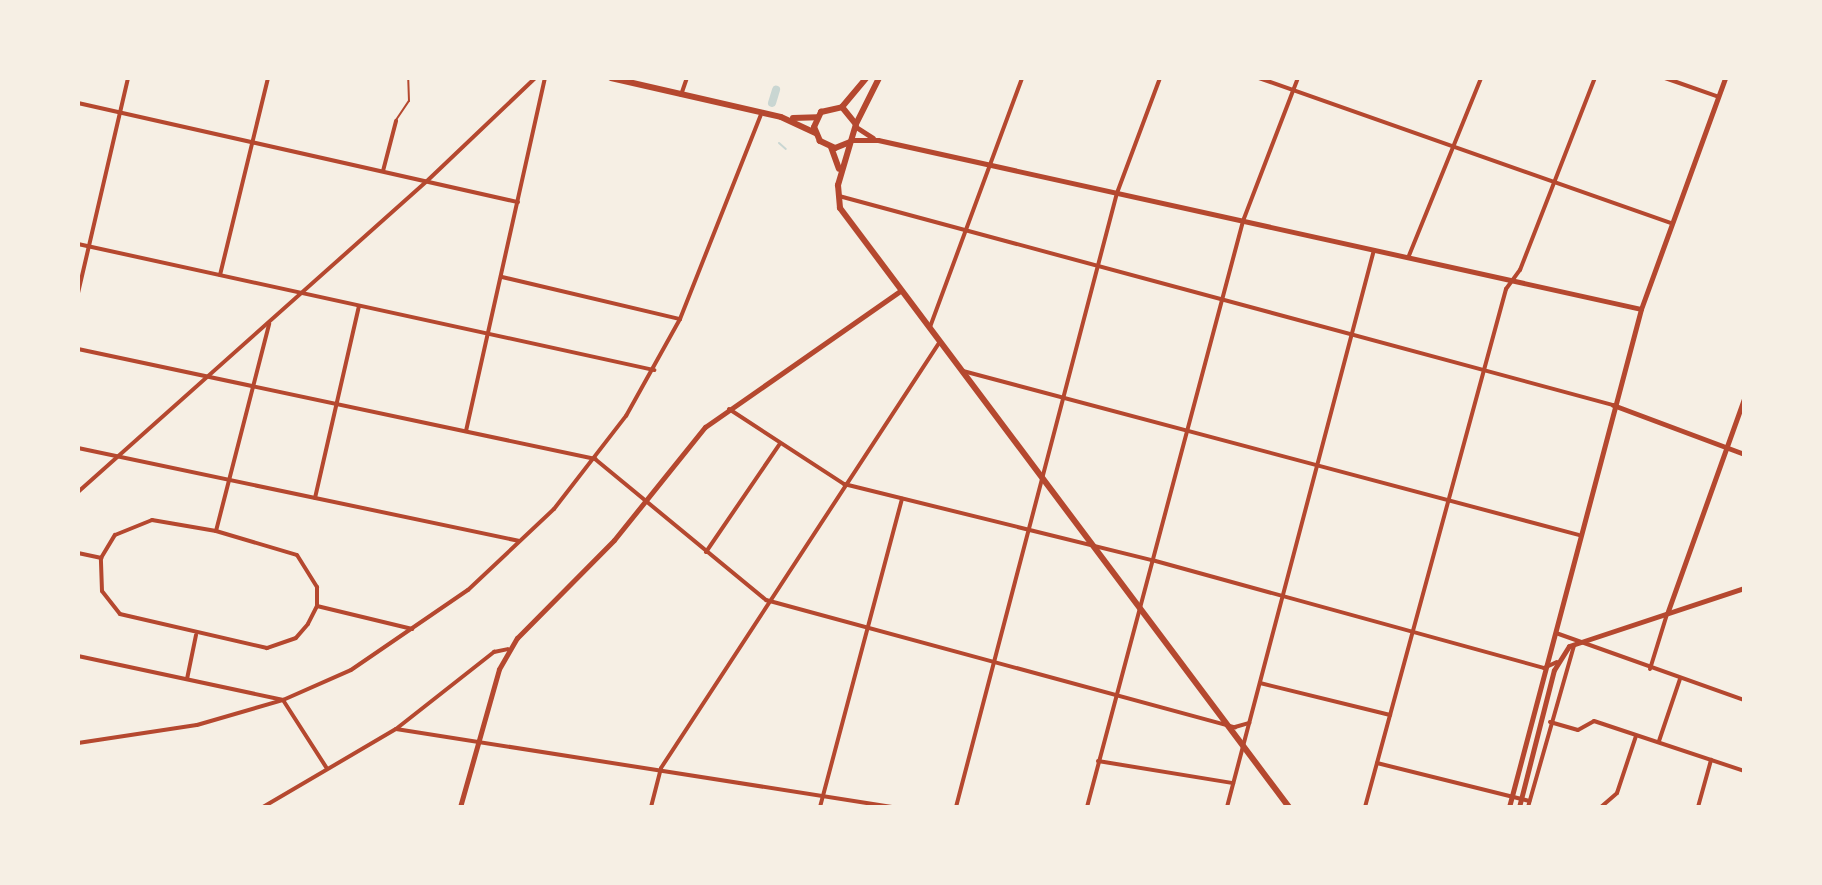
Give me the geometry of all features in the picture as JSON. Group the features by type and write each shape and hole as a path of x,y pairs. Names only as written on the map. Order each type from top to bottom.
{"main road":[{"path":"611,78 636,81 681,95 781,117 817,117"},
{"path":"815,133 817,117 826,108 842,107 866,78"},
{"path":"838,185 856,126 879,78"},
{"path":"842,107 856,126"},
{"path":"781,117 815,133 831,147 839,166 837,196 840,208 1040,479 1289,807"},
{"path":"831,147 851,141"}],"street":[{"path":"78,293 128,78"},
{"path":"220,275 268,78"},
{"path":"78,492 210,378 298,292 427,181 535,78"},
{"path":"466,431 545,78"},
{"path":"681,95 687,78"},
{"path":"929,330 969,231 1022,78"},
{"path":"956,807 1097,264 1117,193 1160,78"},
{"path":"1259,78 1671,223"},
{"path":"1087,807 1243,221 1298,78"},
{"path":"1408,258 1481,78"},
{"path":"1365,807 1451,501 1506,289 1513,282 1595,78"},
{"path":"1665,78 1719,97"},
{"path":"1509,807 1613,405 1641,309 1725,78"},
{"path":"78,103 518,202"},
{"path":"78,743 197,725 283,700 351,670 414,630 468,590 519,541 595,459 654,370 680,319 761,113"},
{"path":"383,171 396,121"},
{"path":"856,126 878,140"},
{"path":"851,141 878,140 1641,309"},
{"path":"837,196 1613,405 1744,454"},
{"path":"78,244 654,370"},
{"path":"1227,807 1374,250"},
{"path":"502,277 680,319"},
{"path":"460,807 508,649 645,504 683,449 729,409 900,291"},
{"path":"315,499 359,306"},
{"path":"216,531 269,322"},
{"path":"651,807 661,768 766,600 939,343"},
{"path":"78,349 595,459 645,504 766,600 1225,724 1243,727 1249,723"},
{"path":"958,369 1579,535"},
{"path":"1650,669 1744,399"},
{"path":"729,409 779,445 844,484 1026,532 1152,560 1544,668 1557,662 1578,640 1744,588"},
{"path":"706,553 779,445"},
{"path":"78,448 519,541"},
{"path":"820,807 902,499"},
{"path":"141,522 216,531 297,555 313,576 317,606 308,624 281,646 254,647 196,635 120,614 102,591 101,558 115,535 141,522"},
{"path":"78,553 101,558"},
{"path":"317,606 414,630"},
{"path":"1554,633 1744,700"},
{"path":"187,680 196,635"},
{"path":"1377,763 1521,799 1529,804 1567,657 1578,640"},
{"path":"263,807 326,767 396,729 494,652 508,649"},
{"path":"78,656 283,700 326,767"},
{"path":"1519,807 1557,662"},
{"path":"1658,742 1680,679"},
{"path":"1260,683 1390,715"},
{"path":"1550,722 1578,730 1594,721 1744,771"},
{"path":"396,729 661,768 892,807"},
{"path":"1601,807 1617,793 1636,735"},
{"path":"1698,807 1711,760"},
{"path":"1098,761 1233,783"}],"lane":[{"path":"396,121 409,101 408,78"}],"waterway":[{"path":"772,103 776,90"},
{"path":"779,143 786,149"}]}
